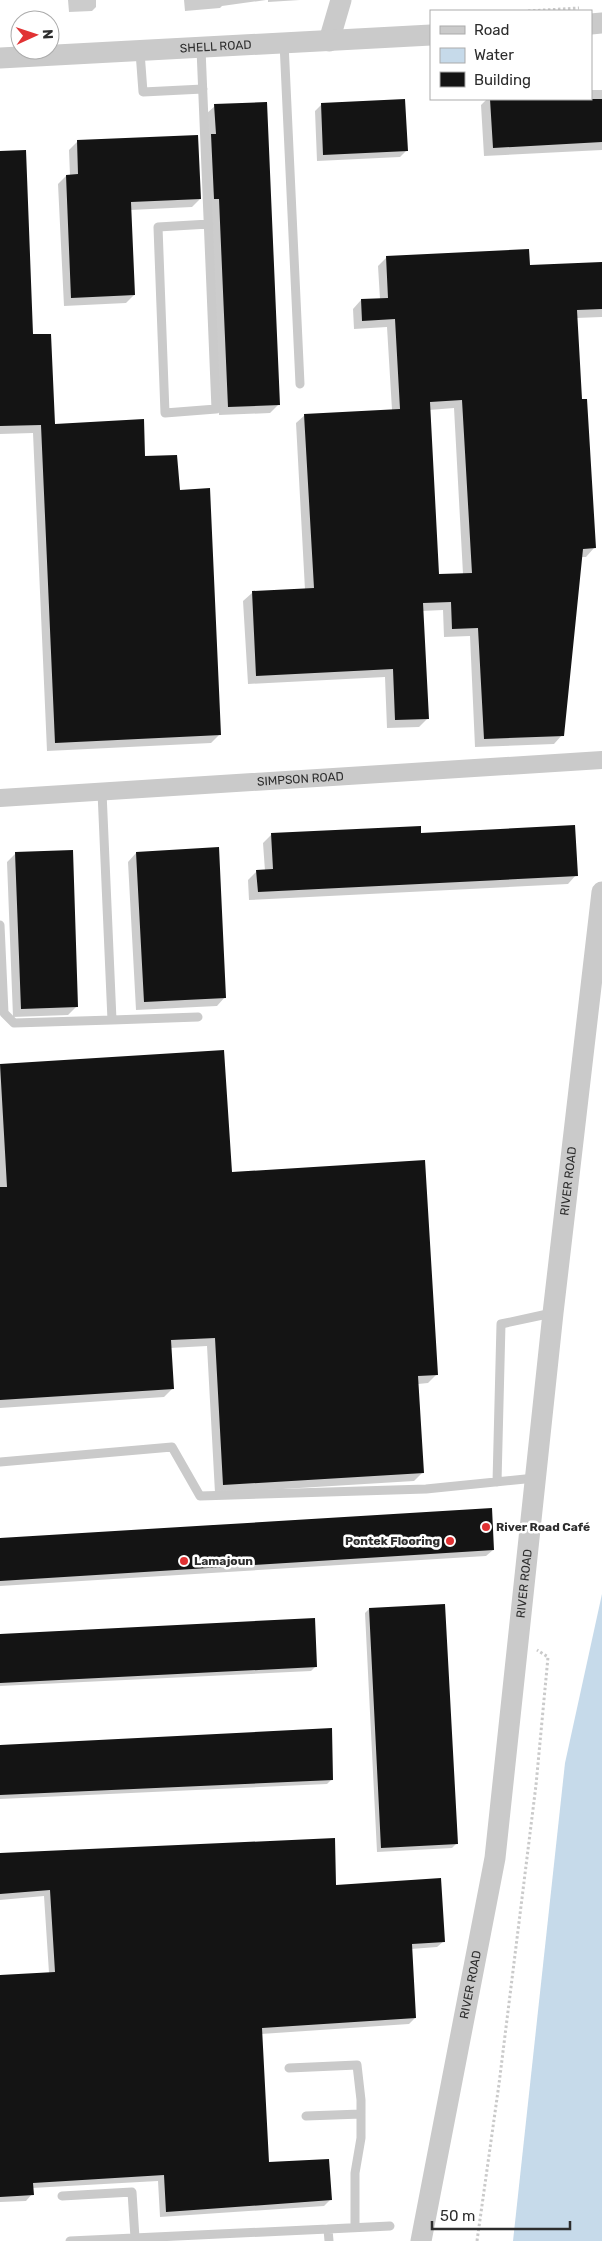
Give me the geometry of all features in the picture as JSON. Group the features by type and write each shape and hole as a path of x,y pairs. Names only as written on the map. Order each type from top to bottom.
{"street":[{"path":"329,41 341,0"},
{"name":"SHELL ROAD","path":"0,58 201,49 430,35"},
{"name":"SIMPSON ROAD","path":"0,798 602,760"},
{"name":"RIVER ROAD","path":"421,2241 495,1858 553,1313 602,892"}],"lane":[{"path":"284,44 300,384"},
{"path":"201,49 209,224 216,409 165,413 158,227 209,224"},
{"path":"140,52 143,92 203,89"},
{"path":"102,792 112,1020"},
{"path":"0,926 4,1013 14,1023 198,1017"},
{"path":"497,1482 501,1324 553,1313"},
{"path":"0,1462 172,1447 200,1496 426,1489 535,1478"},
{"path":"289,2068 357,2065 361,2138 355,2173 355,2227"},
{"path":"306,2116 361,2114"},
{"path":"62,2196 132,2192 135,2238"},
{"path":"70,2241 390,2226"},
{"path":"328,2229 329,2241"}],"path":[{"path":"477,2241 499,2084 534,1803 548,1656 518,1640"}],"water":[{"path":"602,1594 602,2241 513,2241 565,1763"}],"building":[{"path":"405,99 408,151 323,155 321,103"},
{"path":"602,99 602,142 493,148 490,100"},
{"path":"267,102 280,405 228,407 219,199 214,199 211,134 216,134 214,104"},
{"path":"198,135 201,199 131,202 135,295 71,298 66,175 78,174 77,140"},
{"path":"26,150 33,334 51,334 55,424 144,419 145,456 177,455 180,490 210,488 221,735 55,743 41,425 0,426 0,151"},
{"path":"529,249 530,265 602,262 602,309 577,310 582,399 587,399 596,548 583,549 564,736 484,739 478,628 452,629 451,602 423,603 429,719 395,720 393,669 256,676 252,591 314,588 304,414 400,409 395,319 362,321 361,299 388,298 386,256","holes":["462,400 472,573 439,574 430,402"]},
{"path":"575,825 578,876 258,892 256,870 273,869 271,833 421,826 421,833"},
{"path":"219,847 226,998 144,1002 136,852"},
{"path":"73,850 78,1007 21,1009 15,852"},
{"path":"224,1050 232,1172 425,1160 438,1375 418,1376 424,1473 223,1485 215,1338 171,1340 174,1389 0,1400 0,1187 7,1187 0,1064"},
{"path":"492,1508 494,1550 0,1581 0,1538"},
{"path":"445,1604 458,1844 381,1848 369,1608"},
{"path":"315,1618 317,1667 0,1683 0,1634"},
{"path":"332,1728 333,1780 0,1795 0,1745"},
{"path":"335,1838 336,1885 441,1878 445,1942 412,1944 416,2018 262,2028 269,2162 329,2159 332,2200 166,2212 164,2175 33,2183 34,2195 0,2197 0,1975 55,1972 50,1890 0,1894 0,1853"}],"place":[{"name":"River Road Café","path":"486,1527"},
{"name":"Pontek Flooring","path":"450,1541"},
{"name":"Lamajoun","path":"184,1561"}]}
